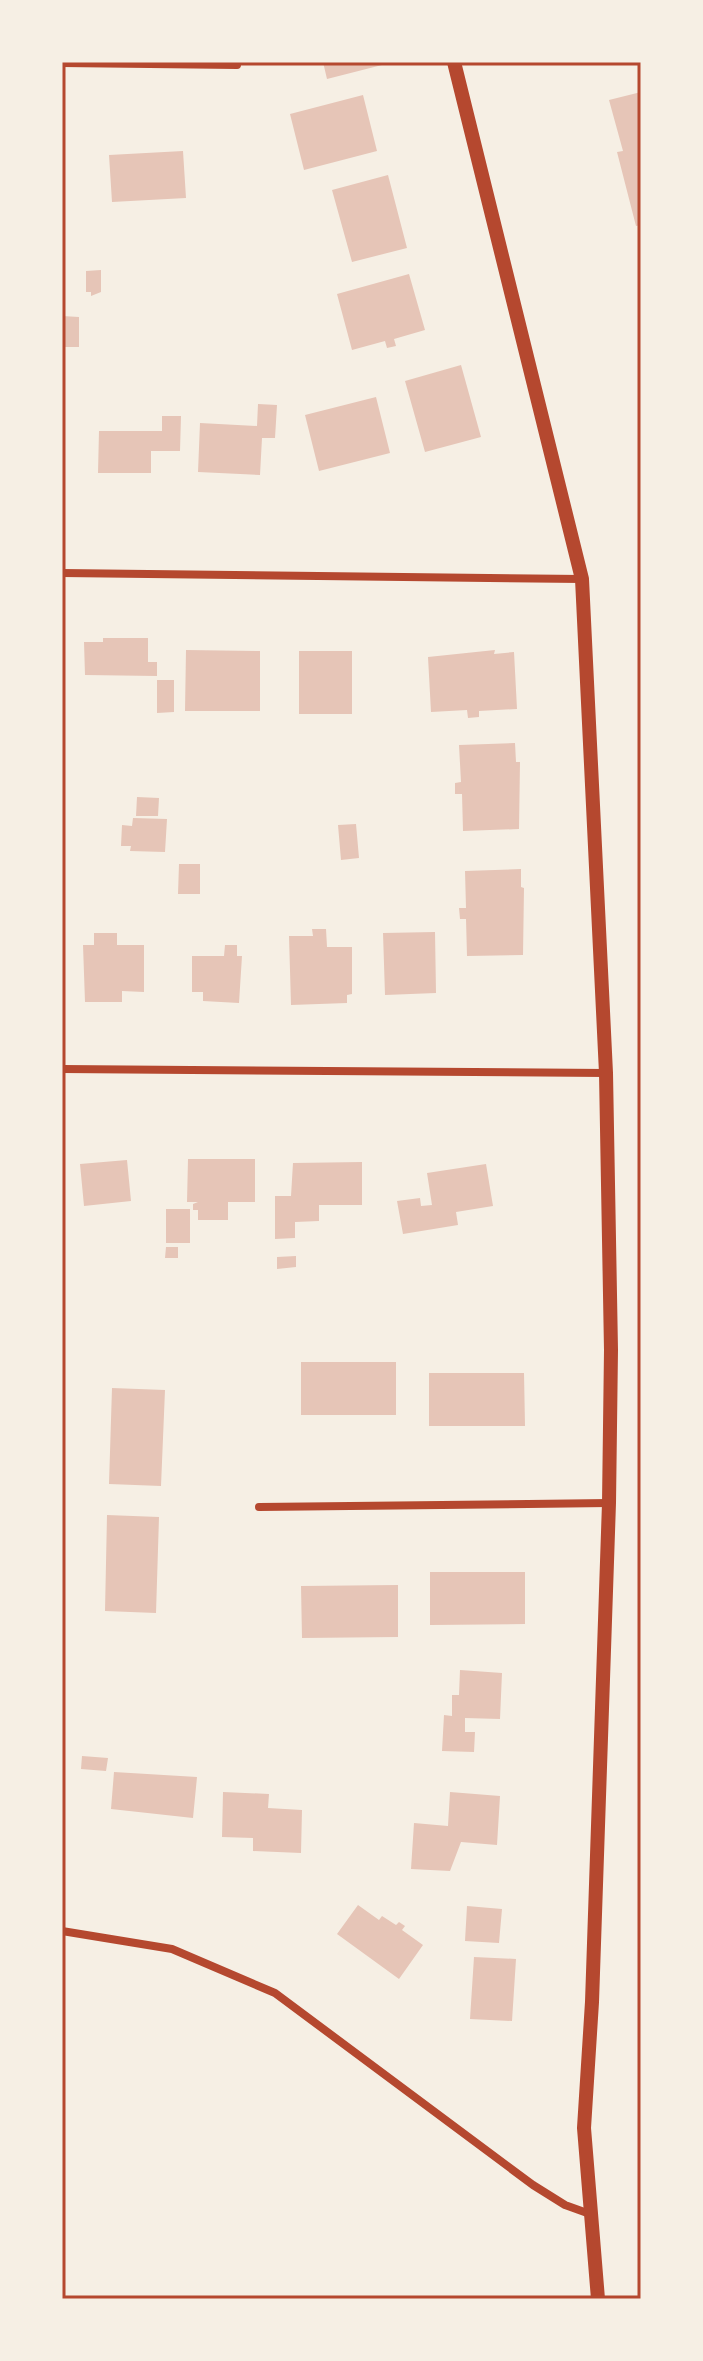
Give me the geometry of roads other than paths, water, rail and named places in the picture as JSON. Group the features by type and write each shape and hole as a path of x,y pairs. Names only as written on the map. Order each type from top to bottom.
{"street":[{"path":"454,62 582,579 606,1073 609,1503 592,2002 584,2128 598,2299"},
{"path":"62,63 237,65"},
{"path":"62,573 582,579"},
{"path":"62,1069 606,1073"},
{"path":"259,1507 609,1503"},
{"path":"62,1931 172,1949 275,1993 533,2185 565,2205 590,2214"}]}
